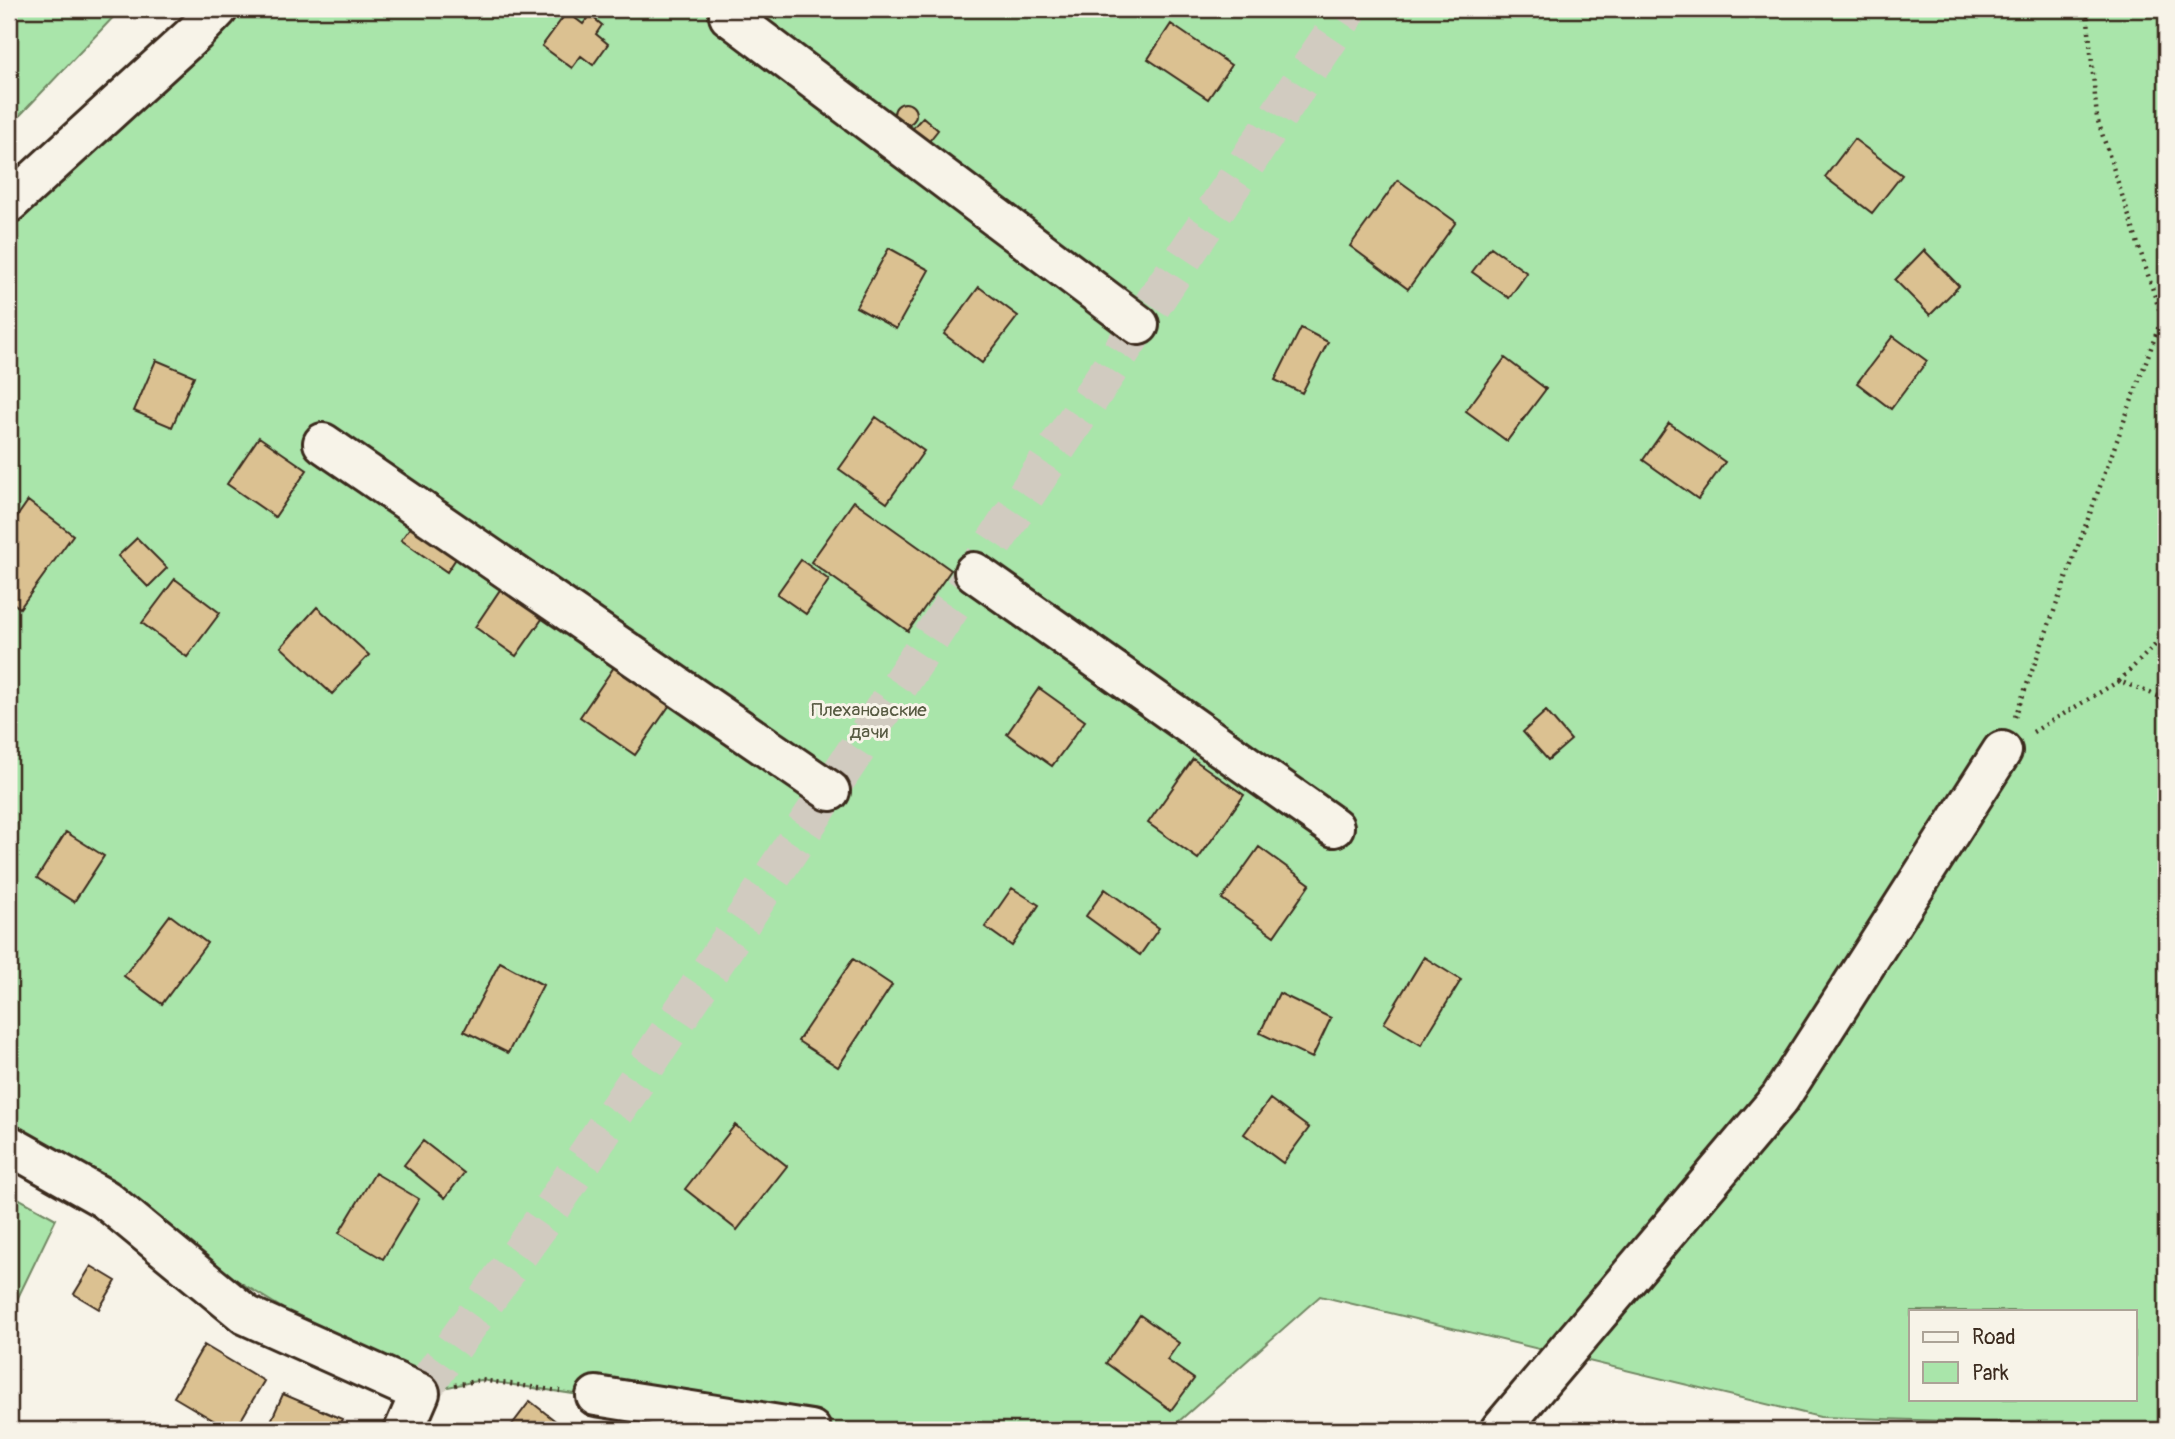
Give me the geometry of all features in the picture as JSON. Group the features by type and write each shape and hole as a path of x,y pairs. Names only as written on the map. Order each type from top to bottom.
{"street":[{"path":"9,203 218,9"},
{"path":"729,16 1139,325"},
{"path":"323,443 830,790"},
{"path":"974,572 1335,827"},
{"path":"1500,1430 1780,1098 2003,751"},
{"path":"9,1145 105,1199 246,1315 420,1393 404,1430"},
{"path":"596,1396 811,1430"}],"path":[{"path":"2003,751 2162,318 2097,118 2087,9"},
{"path":"2003,751 2119,681 2166,634"},
{"path":"2119,681 2166,699"},
{"path":"420,1393 481,1380 596,1396"}],"green space":[{"path":"9,9 121,9 9,127"},
{"name":"Плехановские дачи","path":"218,9 2166,9 2166,1428 1820,1417 1320,1296 1169,1430 811,1430 481,1380 420,1393 74,1180 9,1145 9,203"},
{"path":"9,1193 56,1219 9,1316"}],"building":[{"path":"567,12 583,24 590,15 602,25 596,34 608,44 593,65 581,56 572,68 542,46"},
{"path":"1171,24 1231,65 1208,99 1148,59"},
{"path":"905,103 913,106 916,114 913,122 905,125 897,122 894,114 897,106"},
{"path":"923,117 938,130 926,145 910,131"},
{"path":"1854,139 1902,175 1872,213 1825,177"},
{"path":"1398,180 1456,222 1408,289 1350,246"},
{"path":"1491,247 1527,273 1509,298 1472,272"},
{"path":"889,248 929,270 896,329 856,307"},
{"path":"1924,250 1959,286 1930,315 1895,280"},
{"path":"979,287 1018,316 982,363 944,334"},
{"path":"1301,328 1328,342 1302,393 1275,380"},
{"path":"1893,336 1927,361 1891,409 1857,383"},
{"path":"1505,358 1546,389 1507,441 1466,411"},
{"path":"156,360 194,376 172,427 134,411"},
{"path":"876,417 924,451 887,503 839,469"},
{"path":"1669,423 1725,462 1698,499 1643,460"},
{"path":"259,437 307,470 275,517 227,484"},
{"path":"28,501 73,535 20,608 9,600 9,528"},
{"path":"854,501 951,570 908,631 811,562"},
{"path":"420,514 465,545 447,572 401,540"},
{"path":"137,538 167,568 148,587 118,556"},
{"path":"801,560 829,580 806,614 777,594"},
{"path":"518,563 561,592 516,656 475,627"},
{"path":"175,579 220,613 187,657 142,623"},
{"path":"317,607 369,655 332,694 281,647"},
{"path":"627,648 683,686 635,755 580,717"},
{"path":"1039,688 1085,721 1052,766 1007,734"},
{"path":"1546,711 1571,740 1548,760 1523,732"},
{"path":"1193,759 1244,795 1198,859 1148,823"},
{"path":"66,832 104,856 74,902 37,878"},
{"path":"1259,847 1310,884 1274,936 1222,899"},
{"path":"1012,888 1039,905 1012,946 985,927"},
{"path":"1105,889 1159,928 1140,955 1086,916"},
{"path":"170,915 207,943 162,1004 124,976"},
{"path":"1424,957 1461,980 1421,1045 1384,1023"},
{"path":"853,959 892,985 838,1067 798,1041"},
{"path":"500,962 543,985 508,1053 464,1031"},
{"path":"1279,993 1331,1018 1312,1058 1260,1033"},
{"path":"1270,1099 1309,1128 1283,1163 1244,1134"},
{"path":"735,1125 787,1166 737,1230 685,1189"},
{"path":"423,1141 464,1173 445,1198 404,1165"},
{"path":"375,1173 419,1199 383,1259 339,1233"},
{"path":"91,1266 116,1281 99,1309 74,1294"},
{"path":"1140,1315 1179,1343 1167,1360 1194,1379 1171,1410 1106,1363"},
{"path":"204,1345 264,1381 235,1430 230,1430 174,1397"},
{"path":"283,1394 342,1419 337,1430 267,1430"},
{"path":"530,1401 567,1430 508,1430"}],"tunnel":[{"path":"420,1393 551,1209 1349,9"}]}
